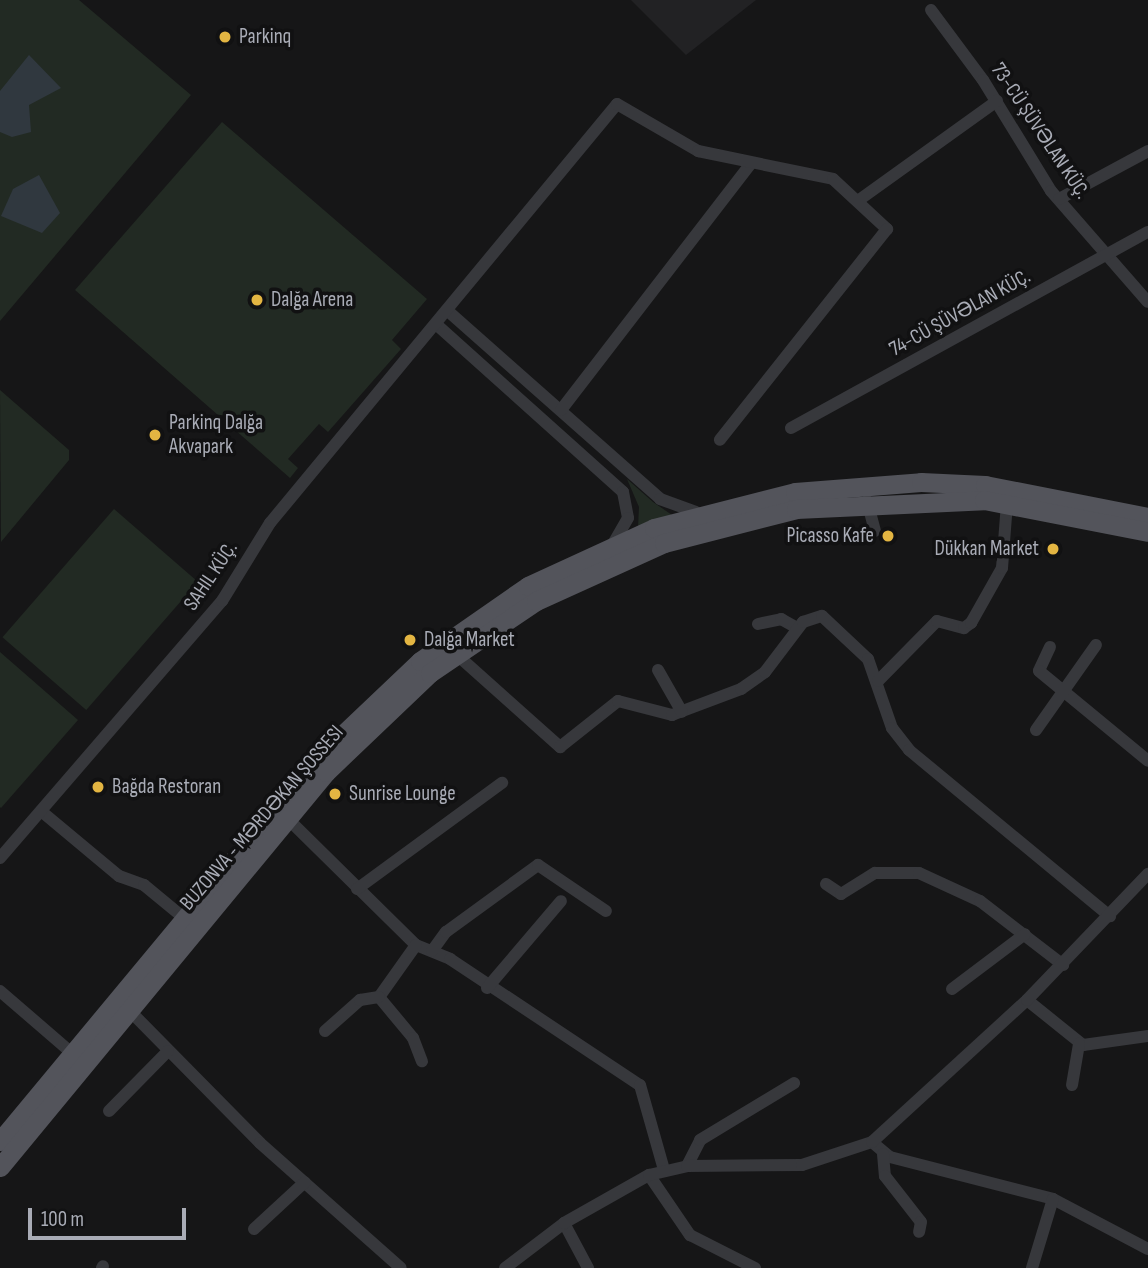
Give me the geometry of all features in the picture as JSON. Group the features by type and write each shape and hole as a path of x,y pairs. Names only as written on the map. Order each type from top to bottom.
{"main road":[{"path":"0,1142 316,761 412,668 516,593 613,544 702,513 794,492 920,482 1046,493 1148,517"},
{"name":"BUZONVA - MƏRDƏKAN ŞOSSESI","path":"0,1167 286,817 363,735 456,654 536,601 664,543 796,509 867,501 1007,503 1148,532"}],"street":[{"name":"73-CÜ ŞÜVƏLAN KÜÇ.","path":"932,10 997,101 1059,200 1148,302"},
{"path":"859,200 997,101"},
{"name":"SAHIL KÜÇ.","path":"0,858 222,600 270,523 449,312 617,104 698,151 751,163"},
{"path":"1059,200 1148,151"},
{"path":"561,410 751,163 826,176 859,200 886,234 720,440"},
{"name":"74-CÜ ŞÜVƏLAN KÜÇ.","path":"791,428 1148,232"},
{"path":"449,312 660,499 702,513"},
{"path":"438,325 623,492 628,518 613,544"},
{"path":"867,501 875,531"},
{"path":"878,681 937,621 964,628 971,623 1002,568 1007,503"},
{"path":"456,654 556,746 618,701 666,715 682,712 758,678 797,628 816,615 829,621 869,659 892,728 909,750 1110,916"},
{"path":"758,624 781,619 797,628"},
{"path":"1036,730 1069,692 1096,645"},
{"path":"1050,647 1038,667 1148,761"},
{"path":"658,670 682,712"},
{"path":"357,889 502,783"},
{"path":"41,811 119,876 144,885 184,918"},
{"path":"286,817 416,945 432,951 640,1084 664,1170"},
{"path":"432,951 446,932 538,865 606,911"},
{"path":"826,884 841,894 875,873 919,873 980,901 1025,933 1063,965"},
{"path":"505,1268 564,1223 649,1175 687,1166 802,1165 872,1142 1027,1000 1148,874"},
{"path":"487,988 561,901"},
{"path":"952,989 1025,933"},
{"path":"325,1031 360,1000 379,997 416,945"},
{"path":"0,991 73,1054"},
{"path":"379,997 413,1038 422,1062"},
{"path":"1027,1000 1079,1044 1148,1036"},
{"path":"130,1011 304,1182 401,1268"},
{"path":"1072,1085 1079,1044"},
{"path":"109,1111 169,1051"},
{"path":"687,1166 700,1140 794,1083"},
{"path":"872,1142 883,1154 1053,1199 1148,1249"},
{"path":"883,1154 885,1176 920,1222 919,1232"},
{"path":"649,1175 690,1235 755,1268"},
{"path":"254,1229 304,1182"},
{"path":"1032,1268 1053,1199"},
{"path":"564,1223 588,1268"}],"shaded area":[{"path":"0,0 79,0 191,95 0,321"},
{"path":"631,0 756,0 686,55"},
{"path":"29,55 61,88 29,105 31,132 12,137 0,132 0,91"},
{"path":"222,122 427,299 392,340 401,349 328,432 319,424 288,459 298,468 290,478 75,290"},
{"path":"39,175 60,213 42,233 1,216 13,189"},
{"path":"0,390 69,450 69,460 1,542"},
{"path":"627,479 672,515 638,528 639,507"},
{"path":"114,509 198,582 86,710 2,637"},
{"path":"0,652 78,720 1,808 0,807"}],"place":[{"name":"Parkinq","path":"225,37"},
{"name":"Dalğa Arena","path":"257,300"},
{"name":"Parkinq Dalğa Akvapark","path":"155,435"},
{"name":"Picasso Kafe","path":"888,536"},
{"name":"Dükkan Market","path":"1053,549"},
{"name":"Dalğa Market","path":"410,640"},
{"name":"Bağda Restoran","path":"98,787"},
{"name":"Sunrise Lounge","path":"335,794"}]}
